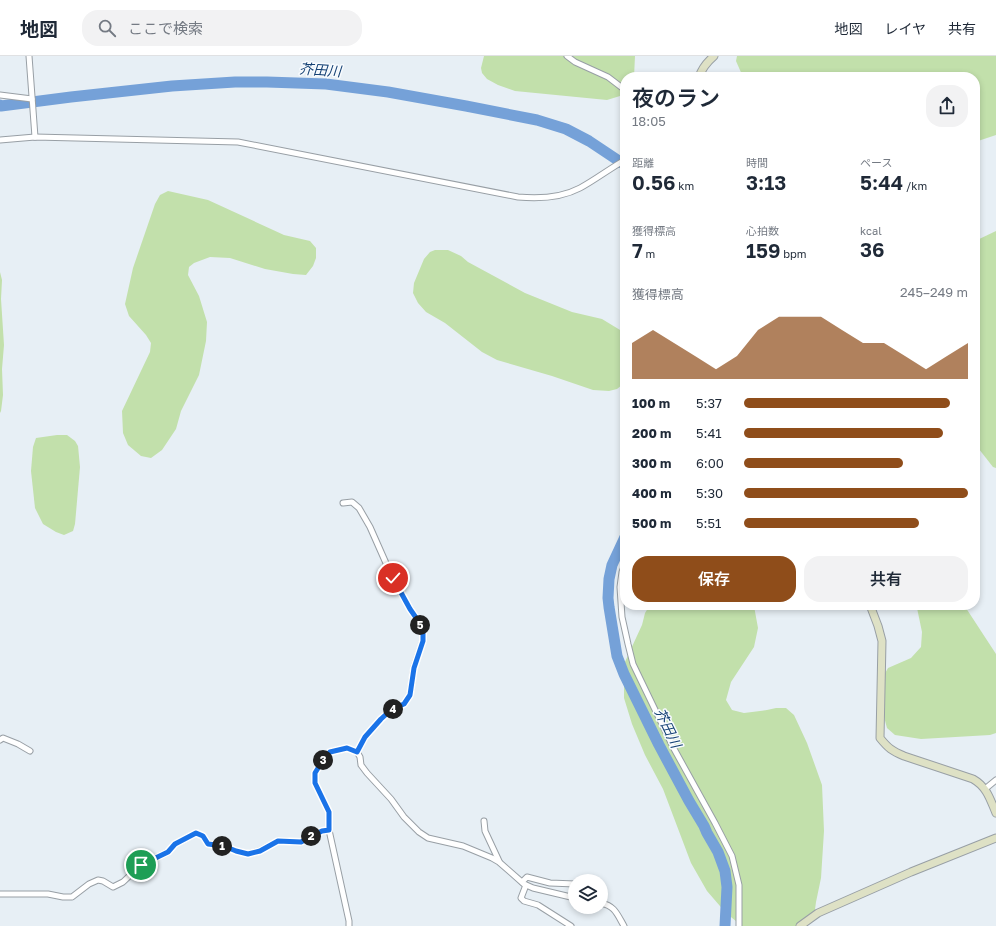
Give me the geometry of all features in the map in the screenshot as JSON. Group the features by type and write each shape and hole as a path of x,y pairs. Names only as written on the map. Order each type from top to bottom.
{"street":[{"path":"28,56 35,137"},
{"path":"567,56 575,62 608,77 620,86"},
{"path":"701,72 708,61 714,56"},
{"path":"0,95 32,99"},
{"path":"0,140 35,137 238,142 496,193 518,197 537,198 566,194 579,189 620,163"},
{"path":"343,503 352,502 358,508 370,527 393,578 419,622 423,632 423,641 414,668 410,695 404,704 392,709 381,719 365,737 357,752"},
{"path":"622,610 633,664 673,747 732,856 739,885 739,926"},
{"path":"872,610 882,641 880,738 886,746 894,752 973,779 980,783 985,789 996,813"},
{"path":"0,740 3,738 30,751"},
{"path":"349,926 329,830 329,812 315,783 315,773 330,752 347,748 357,752 360,757 361,765 367,773 391,799 404,817 419,832 428,838 463,846 492,858 499,862 524,884 533,888 568,896"},
{"path":"985,789 996,780"},
{"path":"484,821 485,831 499,862"},
{"path":"0,894 48,894 72,897 89,884 98,880 113,886 123,882 141,865 168,852 175,844 196,833 203,836 208,844 224,846 248,854 260,851 278,841 301,842 322,831 329,830"},
{"path":"800,926 818,913 911,872 996,838"},
{"path":"568,884 550,883 527,877 520,898 524,901 538,905 572,926"},
{"path":"608,906 612,907 616,912 624,926"}],"green space":[{"path":"484,56 635,56 634,72 620,72 620,96 607,100 515,91 487,79 482,73 481,68"},
{"path":"737,56 996,56 996,135 980,140 980,72 741,72 736,61"},
{"path":"168,191 208,200 284,235 310,241 316,248 316,258 313,266 306,275 265,269 230,258 210,257 194,263 189,267 188,275 199,296 207,322 206,341 199,375 181,411 176,429 162,450 151,458 141,456 128,445 123,433 122,411 150,352 151,343 129,316 125,304 133,268 155,204 160,195"},
{"path":"996,231 996,468 993,467 980,450 980,239"},
{"path":"435,250 448,250 525,293 572,312 602,319 620,330 620,387 609,391 593,390 497,360 482,352 445,323 426,312 418,303 413,293 414,283 424,259 430,252"},
{"path":"0,272 2,280 1,299 4,345 2,369 3,395 0,413"},
{"path":"67,435 75,441 78,446 80,467 75,524 73,531 64,535 43,524 35,508 31,471 33,447 36,438"},
{"path":"647,610 755,610 758,628 754,647 731,682 726,700 732,710 744,713 786,708 794,715 807,743 822,785 824,831 821,878 814,917 804,926 742,926 726,913 707,891 691,863 663,789 645,755 632,724 624,698 624,664 642,625"},
{"path":"917,610 967,610 996,654 996,733 990,735 921,739 895,735 887,728 881,706 883,677 888,668 911,658 921,647 922,632"}],"waterway":[{"name":"芥田川","path":"0,105 172,86 235,82 326,84 388,92 537,120 566,129 589,141 620,162"},
{"name":"芥田川","path":"620,548 612,565 609,579 608,598 617,656 624,674 659,745 718,852 725,871 727,887 725,926"}],"route":[{"path":"141,865 168,852 175,844 196,833 203,836 208,844 224,846 248,854 260,851 278,841 301,842 322,831 329,830 329,812 315,783 315,773 330,752 347,748 357,752 365,737 381,719 392,709 404,704 410,695 414,668 423,641 423,632 419,622 393,578"}]}
